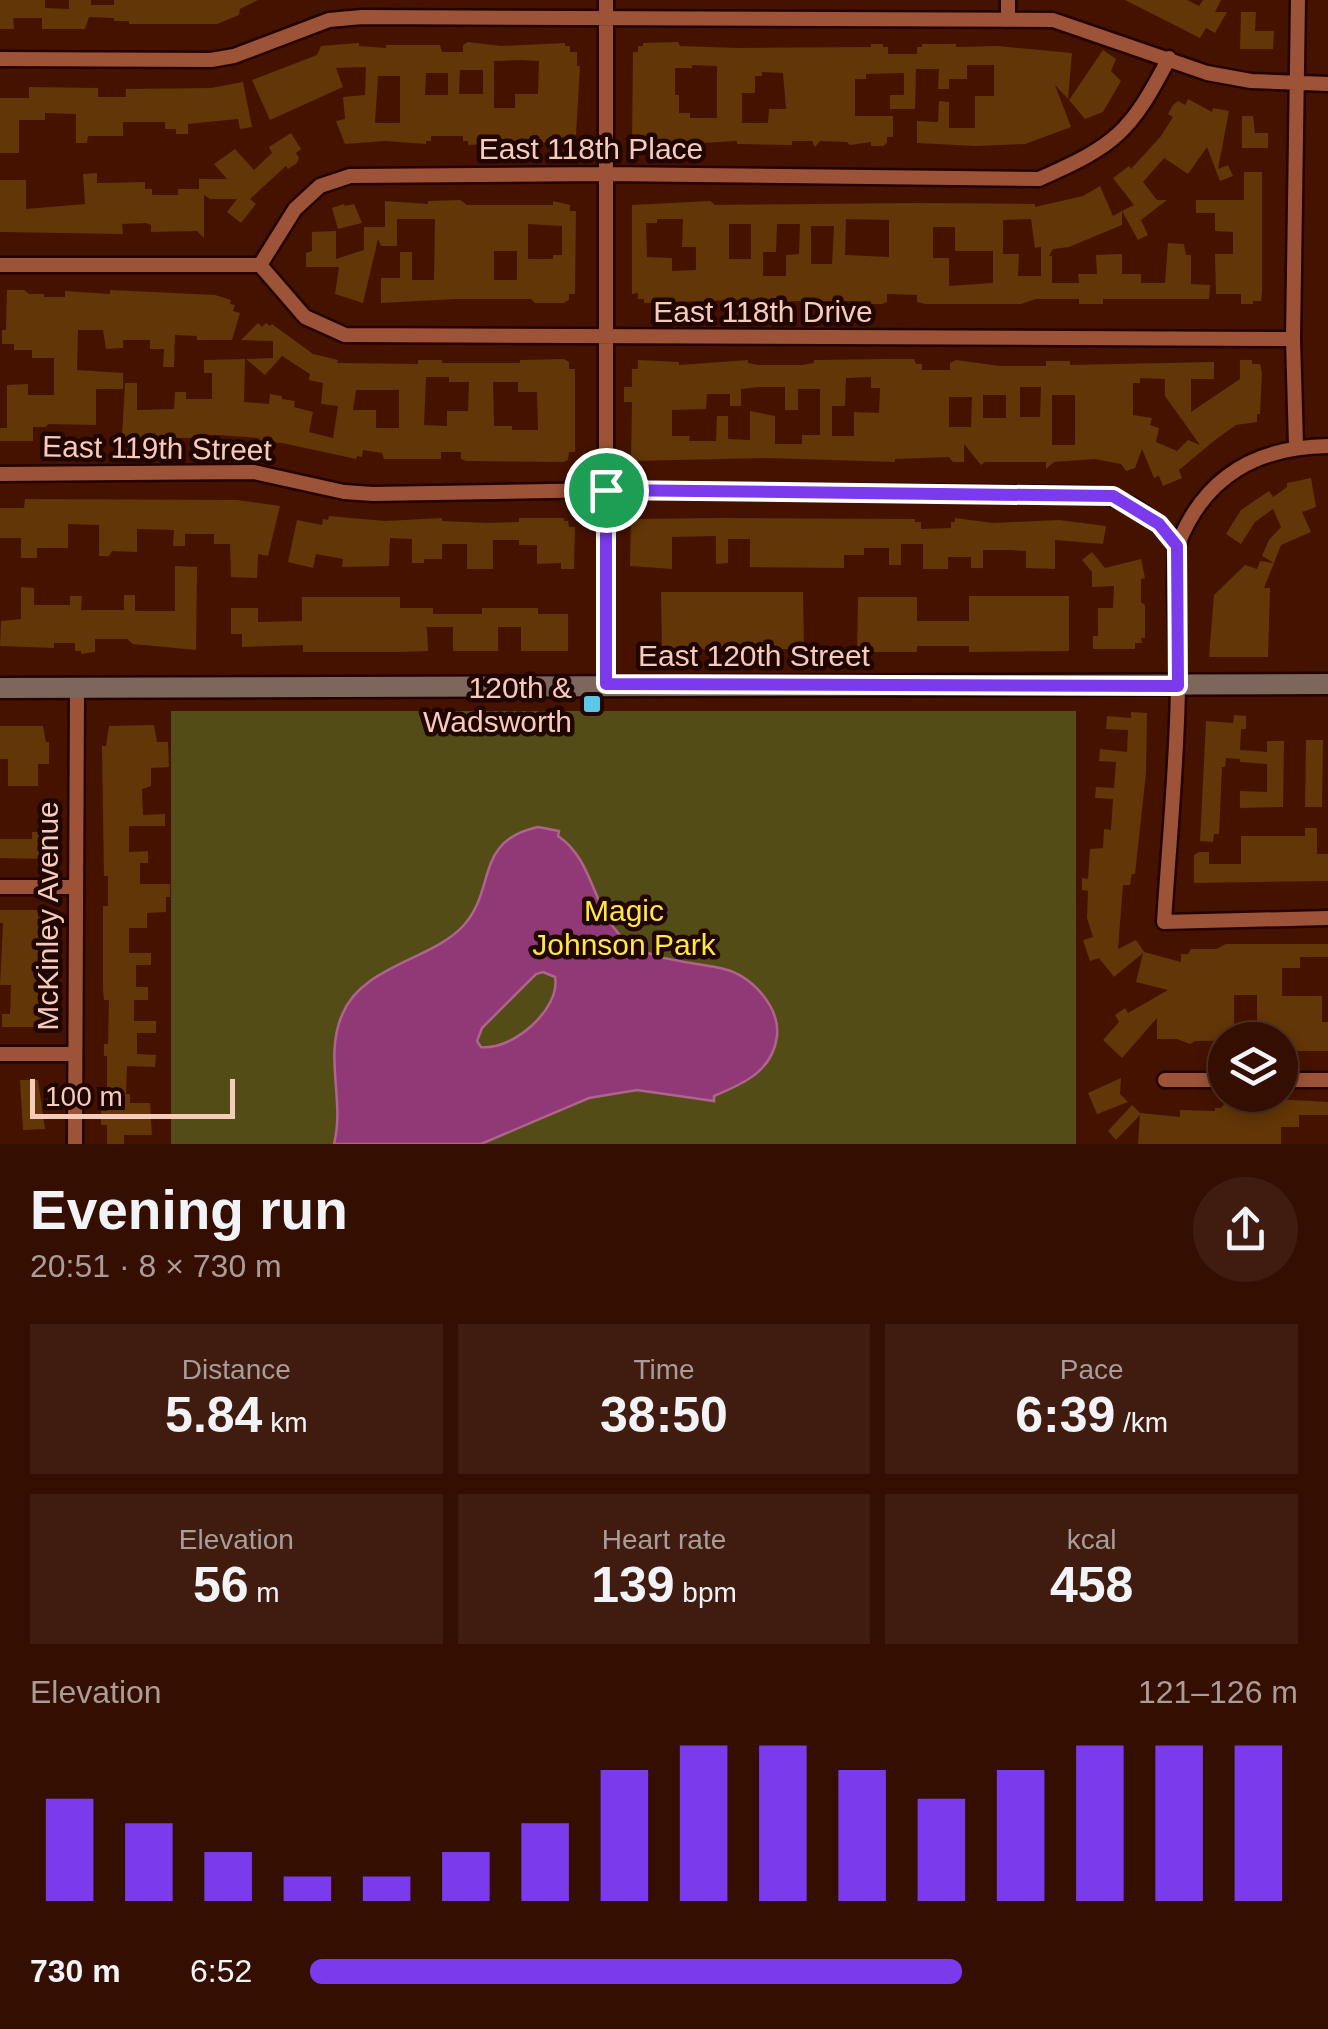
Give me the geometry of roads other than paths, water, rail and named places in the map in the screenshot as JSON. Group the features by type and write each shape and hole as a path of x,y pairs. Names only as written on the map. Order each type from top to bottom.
{"street":[{"path":"606,0 606,684"},
{"path":"1008,0 1008,20"},
{"path":"1296,446 1298,0"},
{"path":"0,59 212,60 234,56 330,20 362,17 1053,20 1206,73 1251,81 1328,84"},
{"name":"East 118th Place","path":"260,266 295,209 320,186 350,176 606,174 1039,180 1095,154 1116,138 1134,119 1169,58"},
{"path":"0,265 260,266"},
{"name":"East 118th Drive","path":"260,266 305,317 346,335 1294,339"},
{"path":"1328,446 1296,446 1250,460 1221,480 1197,510 1177,546 1178,686 1164,922 1328,918"},
{"name":"East 119th Street","path":"0,474 254,472 344,492 373,494 606,490 1113,496 1159,524 1177,546"},
{"name":"East 120th Street","path":"0,688 1328,684"},
{"name":"McKinley Avenue","path":"74,1144 77,687"},
{"path":"0,887 75,887"},
{"path":"0,1054 75,1054"},
{"path":"1165,1080 1208,1080"},
{"path":"1298,1080 1328,1080"}],"place":[{"name":"120th & Wadsworth","path":"592,704"}],"park label":[{"name":"Magic Johnson Park","path":"624,927"}]}
